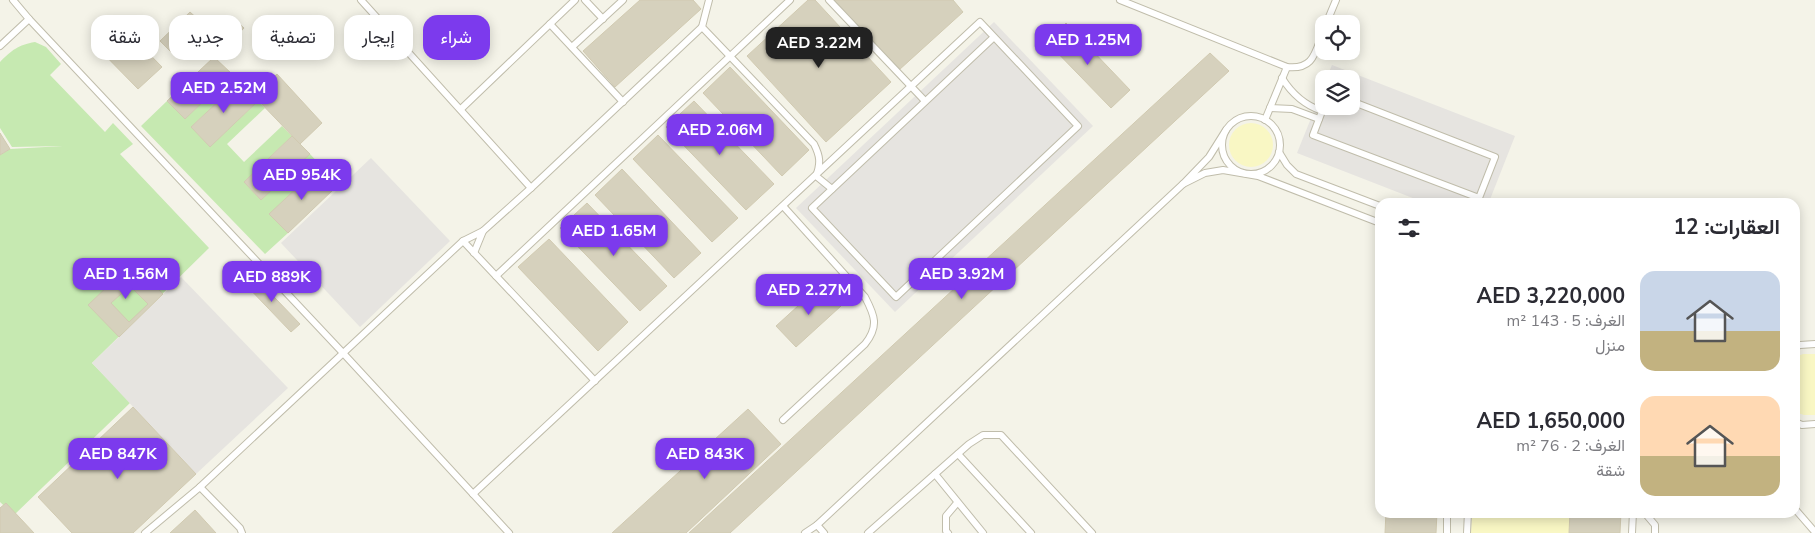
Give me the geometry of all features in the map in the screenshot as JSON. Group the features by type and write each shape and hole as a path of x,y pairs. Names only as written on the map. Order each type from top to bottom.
{"lane":[{"path":"13,0 343,353 508,533"},
{"path":"361,0 532,188"},
{"path":"461,109 574,0"},
{"path":"585,0 603,18"},
{"path":"572,47 624,0"},
{"path":"145,533 200,486 464,241 483,231 532,188 702,27 709,0"},
{"path":"496,276 790,0"},
{"path":"829,0 925,101"},
{"path":"1120,0 1287,67 1296,68 1304,66 1312,61 1315,53"},
{"path":"1330,15 1336,0"},
{"path":"0,46 29,19"},
{"path":"473,494 980,22 1078,126 896,297 812,208 994,37"},
{"path":"550,24 623,102"},
{"path":"702,27 814,144 820,156 820,167 816,176"},
{"path":"1265,120 1287,67"},
{"path":"1282,78 1304,103 1315,106"},
{"path":"1321,115 1313,135 1479,198 1495,156 1360,104"},
{"path":"1270,108 1292,109 1319,119"},
{"path":"805,533 817,525 1183,184 1209,157 1226,130 1233,122 1243,117 1254,116 1265,120 1272,126 1278,133 1280,142 1276,160 1262,172 1253,174 1244,174 1234,169 1226,162 1222,151 1222,140 1226,130"},
{"path":"1279,152 1286,166 1296,174 1375,204"},
{"path":"1183,184 1205,173 1223,170 1244,174 1270,180 1375,221"},
{"path":"816,176 832,189"},
{"path":"783,206 865,297 872,310 875,325 872,334 865,344 783,420"},
{"path":"474,253 483,231"},
{"path":"464,241 595,381"},
{"path":"1800,345 1815,344"},
{"path":"1800,424 1815,424"},
{"path":"868,533 958,454 983,435 1001,435 1092,533"},
{"path":"958,454 1031,533"},
{"path":"935,474 983,533"},
{"path":"200,486 240,528 242,533"},
{"path":"948,533 946,531 946,516 957,503"},
{"path":"1800,515 1815,532"},
{"path":"1447,533 1448,518"},
{"path":"1467,533 1468,518"},
{"path":"1632,533 1633,518"},
{"path":"1649,518 1655,525 1655,533"},
{"path":"817,525 824,533"}],"green space":[{"path":"35,42 46,47 61,64 50,75 105,132 113,123 133,144 120,154 209,248 92,363 131,402 14,515 0,502 0,155 10,149 63,146 12,147 0,128 0,62 16,49"},
{"path":"232,74 239,82 191,127 210,146 258,101 265,108 227,144 244,162 282,126 292,136 244,182 261,200 310,154 320,165 270,214 288,233 265,254 141,126 167,101 185,119"}],"sand":[{"path":"1247,123 1255,123 1267,129 1273,145 1267,161 1255,167 1247,167 1235,161 1229,149 1229,141 1235,129"},
{"path":"1815,354 1815,415 1800,414 1800,355"},
{"path":"1472,518 1570,518 1569,533 1471,533"}],"shaded area":[{"path":"994,22 1093,126 895,312 796,208"},
{"path":"1332,65 1345,70 1330,70"},
{"path":"1360,76 1515,136 1491,198 1413,198 1297,153 1315,108 1315,115 1360,115"},
{"path":"371,158 450,241 360,327 281,243"},
{"path":"181,277 288,388 196,474 92,363"}],"building":[{"path":"640,0 693,0 701,9 615,87 583,51"},
{"path":"808,0 815,0 891,82 826,142 747,56"},
{"path":"834,0 953,0 963,12 899,70"},
{"path":"1066,23 1130,90 1111,108 1047,42"},
{"path":"169,32 169,50 160,41"},
{"path":"1210,53 1229,71 730,533 689,533"},
{"path":"110,60 155,60 162,67 138,89"},
{"path":"211,60 217,60 232,74 185,119 167,101"},
{"path":"730,67 809,150 782,176 703,93"},
{"path":"277,74 322,123 300,144 254,96"},
{"path":"239,82 258,101 210,147 191,127"},
{"path":"694,101 774,184 746,210 666,127"},
{"path":"0,133 10,149 0,155"},
{"path":"658,135 738,218 712,242 633,159"},
{"path":"292,136 310,154 261,200 244,182"},
{"path":"317,169 335,188 288,233 269,214"},
{"path":"622,169 701,253 674,278 595,195"},
{"path":"587,203 667,286 640,311 560,228"},
{"path":"549,239 628,322 598,351 518,267"},
{"path":"133,262 163,294 119,337 88,305","holes":["130,286 148,304 129,322 111,303"]},
{"path":"252,274 300,324 291,332 243,282"},
{"path":"822,284 841,306 796,347 776,326"},
{"path":"133,407 196,474 133,533 72,533 38,497"},
{"path":"748,409 781,444 686,533 612,533"},
{"path":"6,503 34,533 0,533 0,508"},
{"path":"195,510 216,533 170,533"},
{"path":"1386,518 1437,518 1436,533 1385,533"},
{"path":"1570,518 1621,518 1620,533 1569,533"}]}
